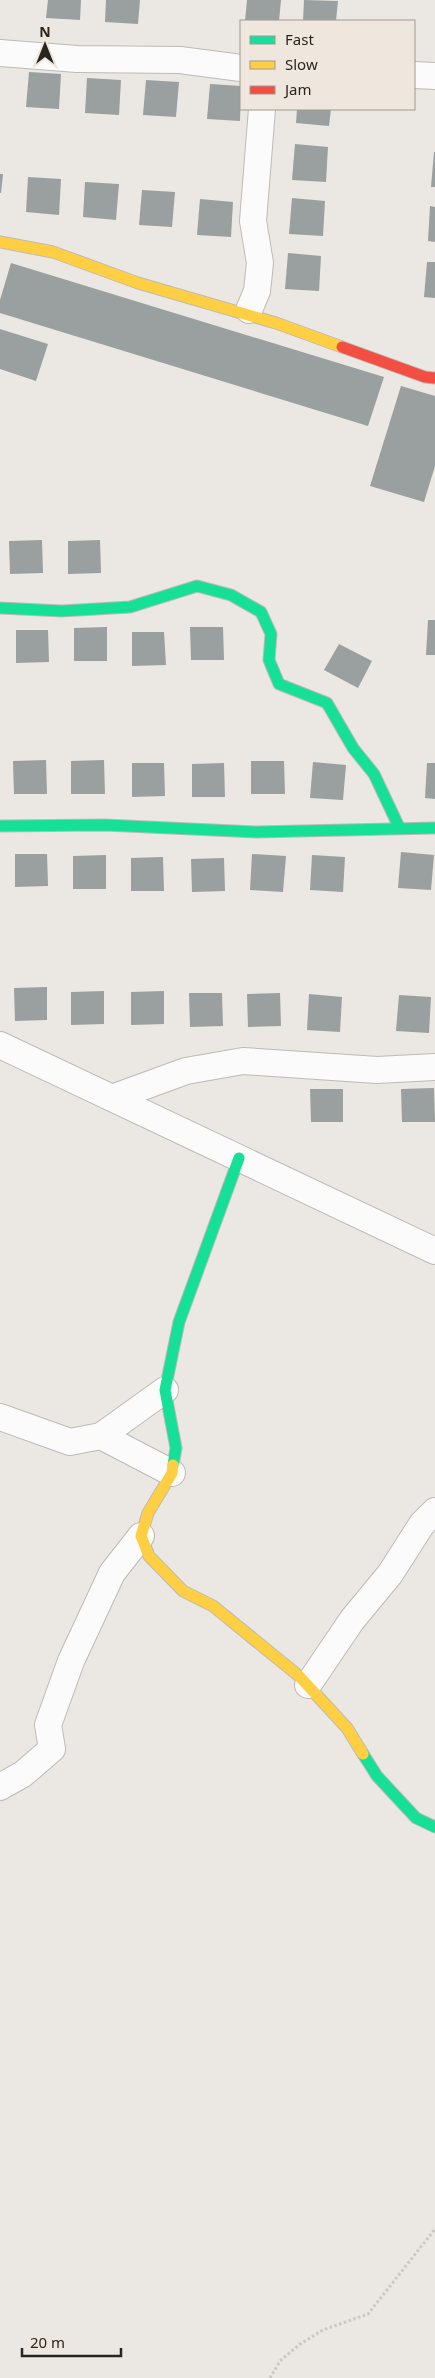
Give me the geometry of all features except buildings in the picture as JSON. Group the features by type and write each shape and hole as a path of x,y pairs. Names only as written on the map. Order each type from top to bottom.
{"street":[{"path":"0,53 76,59 180,60 240,68"},
{"path":"415,75 435,76"},
{"path":"249,310 257,291 260,263 253,221 262,110"},
{"path":"0,242 53,252 138,283 276,323 425,377 435,378"},
{"path":"0,608 62,611 130,607 197,586 230,595 254,607 261,612 271,634 269,660 280,684 327,703 353,748 374,774 399,827"},
{"path":"0,826 105,825 256,832 399,827 435,828"},
{"path":"0,1044 435,1252"},
{"path":"112,1098 186,1072 242,1061 377,1070 435,1067"},
{"path":"0,1787 23,1774 52,1749 48,1725 71,1661 112,1573 141,1536 148,1513 172,1473 176,1448 169,1420 165,1390 179,1322 218,1220 239,1158"},
{"path":"0,1417 70,1442 102,1436 165,1390"},
{"path":"102,1436 172,1473"},
{"path":"308,1685 352,1620 390,1574 422,1524 435,1511"},
{"path":"141,1536 149,1556 183,1591 213,1606 308,1685 347,1728 377,1776 416,1818 435,1826"}],"path":[{"path":"270,2378 280,2361 300,2344 323,2330 368,2314 435,2229"}],"traffic: fast":[{"path":"0,608 62,611 130,607 197,586 231,595 261,612 271,634 269,660 279,684 327,703 353,748 374,774 399,827"},
{"path":"0,826 105,825 256,832 435,828"},
{"path":"173,1465 176,1448 165,1390 179,1322 239,1158"},
{"path":"363,1754 377,1776 416,1818 435,1827"}],"traffic: slow":[{"path":"0,242 53,252 138,283 276,323 342,347"},
{"path":"173,1465 172,1473 148,1513 141,1536 149,1556 183,1591 213,1606 299,1676 347,1728 363,1754"}],"traffic: jam":[{"path":"342,347 425,377 435,378"}]}
